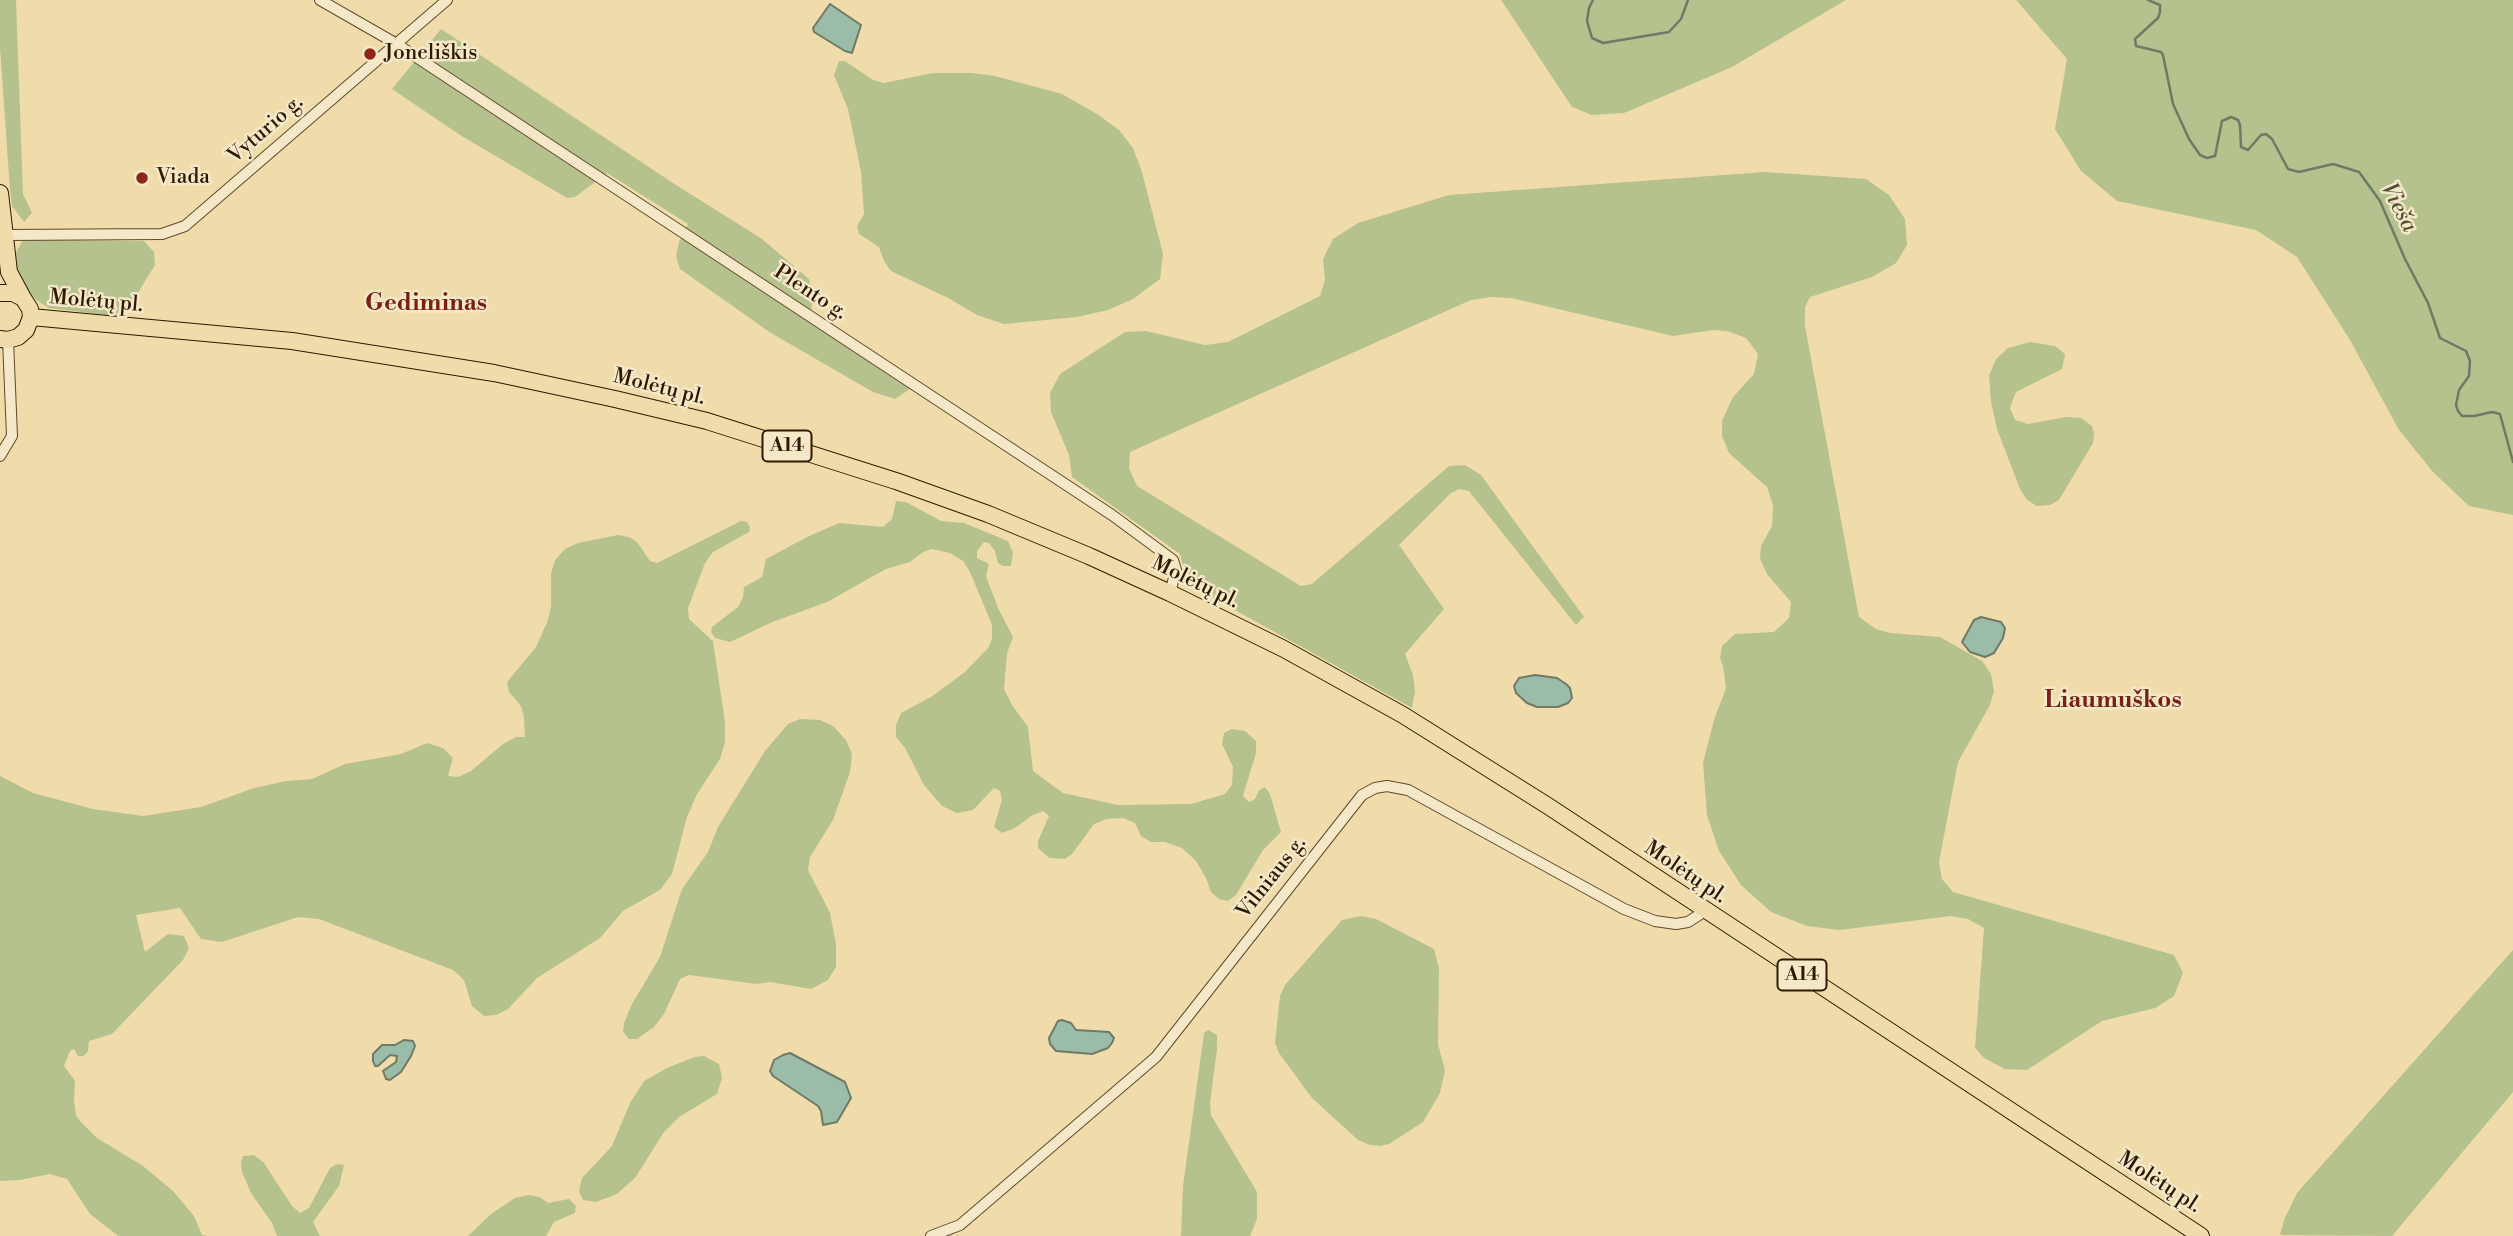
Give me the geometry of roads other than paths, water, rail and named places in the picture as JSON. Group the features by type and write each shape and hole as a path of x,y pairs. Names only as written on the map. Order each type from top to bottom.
{"highway":[{"path":"0,193 9,272 30,309 31,317 24,333 4,340"},
{"path":"0,293 13,293 23,298"},
{"name":"Molėtų pl.","path":"31,317 292,341 494,373 707,421 896,481 988,514 1170,593 1284,649 1403,715 1548,806 2201,1236"}],"street":[{"path":"320,0 395,43"},
{"name":"Vyturio g.","path":"5,235 162,234 185,226 447,0"},
{"name":"Plento g.","path":"395,43 1112,515 1173,560 1176,570 1170,593"},
{"path":"0,456 12,436 4,340"},
{"name":"Vilniaus g.","path":"931,1236 960,1225 1156,1057 1362,795 1375,788 1387,786 1408,790 1624,909 1655,921 1676,924 1688,922 1705,911"}],"waterway":[{"name":"Vieša","path":"1593,0 1587,21 1592,38 1603,43 1669,32 1681,19 1688,0"},
{"name":"Vieša","path":"2148,0 2160,5 2160,12 2158,18 2135,39 2136,46 2161,52 2163,55 2173,104 2189,139 2200,155 2207,158 2215,156 2222,121 2231,117 2238,120 2240,125 2241,147 2248,150 2261,135 2266,134 2272,139 2288,169 2299,172 2333,164 2359,172 2380,201 2428,303 2440,338 2466,351 2470,361 2469,376 2459,390 2456,405 2458,411 2462,416 2492,412 2500,414 2513,462"}],"place":[{"name":"Joneliškis","path":"370,54"},
{"name":"Viada","path":"142,178"}],"district":[{"name":"Gediminas","path":"426,304"},
{"name":"Liaumuškos","path":"2113,701"}]}
